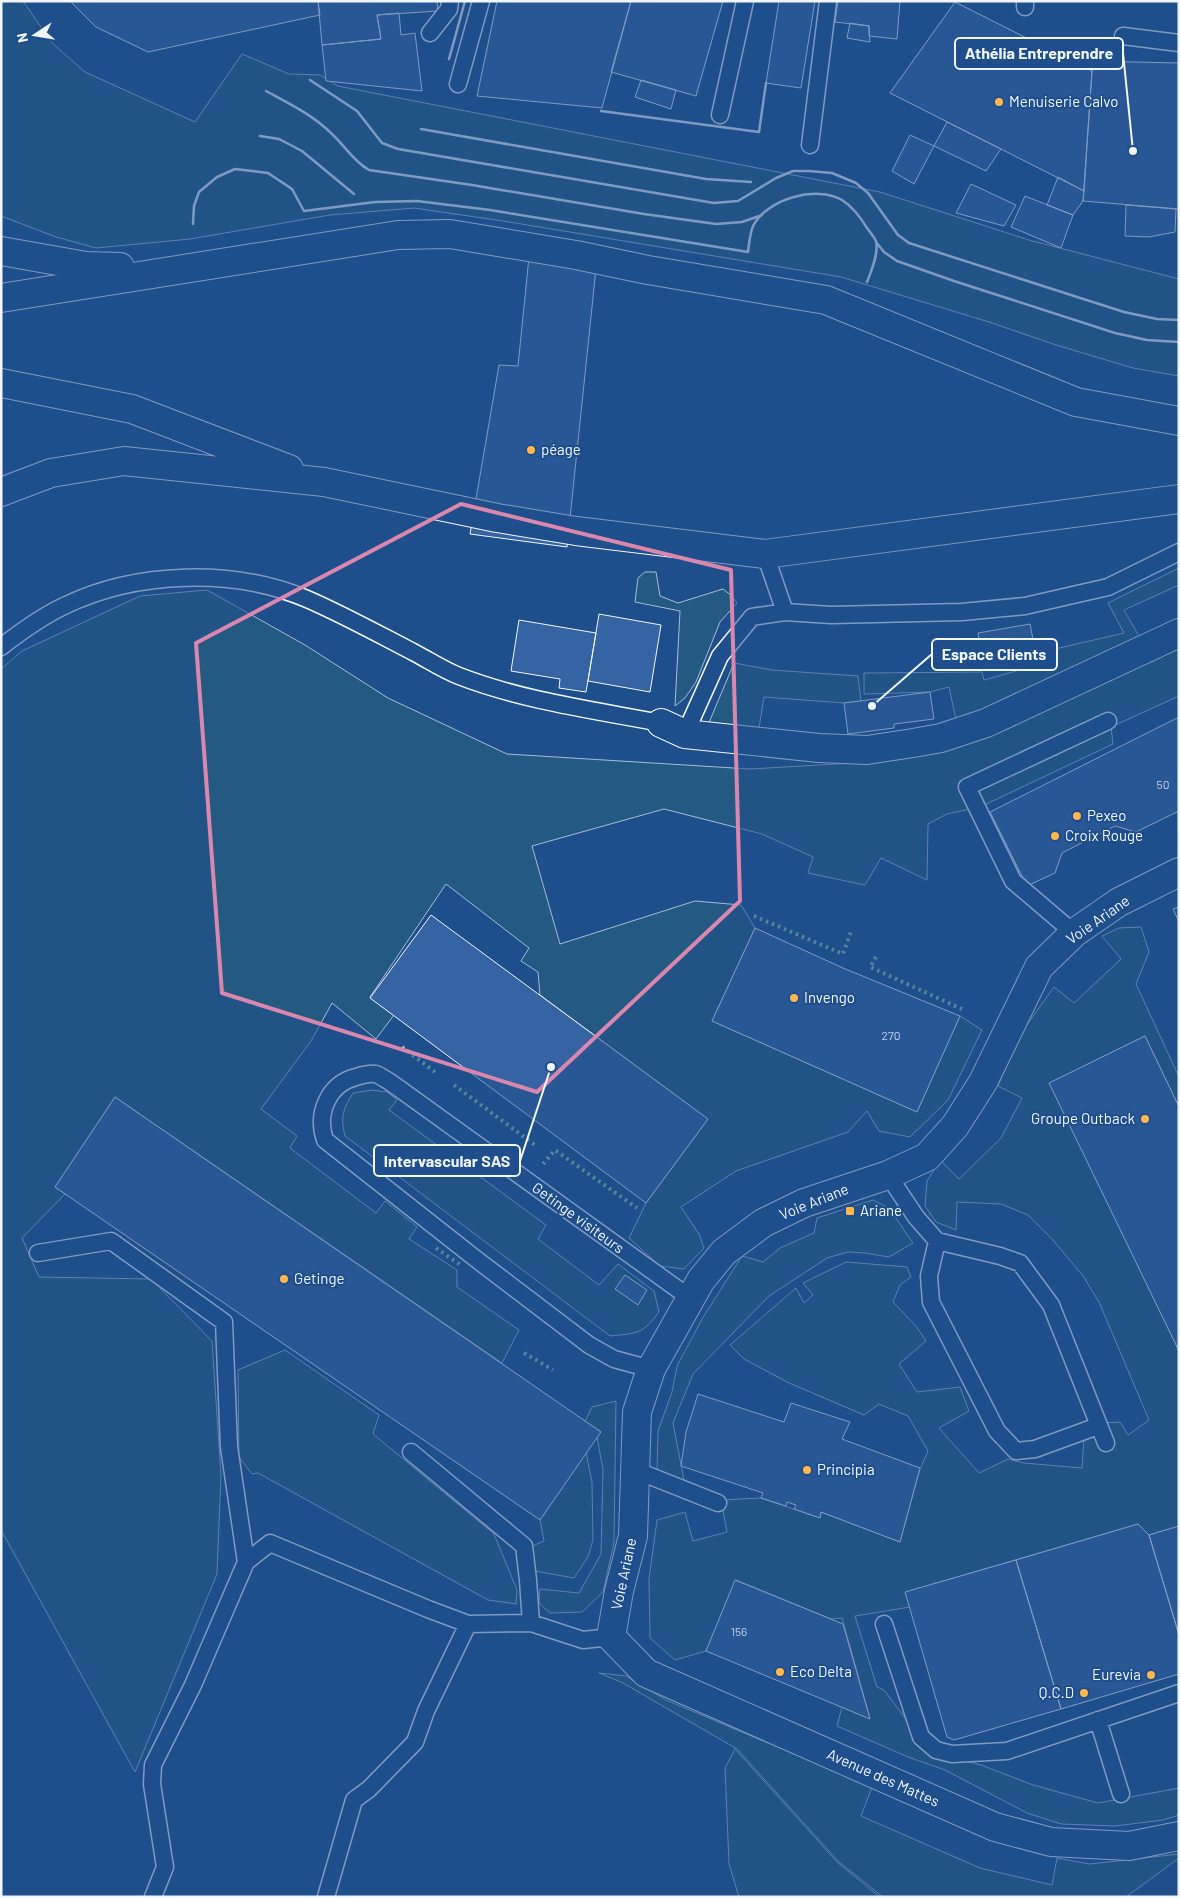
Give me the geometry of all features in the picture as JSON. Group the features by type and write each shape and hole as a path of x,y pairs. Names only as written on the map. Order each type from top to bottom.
{"main road":[{"path":"1,298 398,235 450,234 826,300 1076,402 1179,420"},
{"path":"1,251 86,266 181,269"},
{"path":"1,383 132,409 324,482"},
{"path":"1,492 51,473 124,461 324,482 498,518 566,529 766,554 1179,499"},
{"path":"661,723 685,734 819,748 867,750 942,738 986,723 1179,633"},
{"name":"Voie Ariane","path":"611,1637 619,1591 633,1536 636,1412 651,1369 701,1280 724,1252 763,1223 804,1203 888,1175 927,1157 955,1126 983,1082 1039,967 1074,933 1119,902 1179,872"},
{"name":"Avenue des Mattes","path":"611,1637 646,1673 995,1827 1051,1842 1129,1846 1179,1836"}],"lane":[{"path":"430,33 449,9 450,1"},
{"path":"458,84 481,1"},
{"path":"720,115 745,1"},
{"path":"810,145 828,1"},
{"path":"1123,36 1179,44"},
{"path":"685,734 720,656 752,618 785,612 831,614 962,612 1025,606 1108,587 1179,552"},
{"path":"766,554 785,612"},
{"path":"1,647 64,606 105,591 151,581 203,577 254,583 306,599 359,624 458,676 534,700 661,723"},
{"path":"1074,933 1013,881 967,786 1108,721"},
{"name":"Getinge visiteurs","path":"651,1369 614,1359 589,1344 476,1259 325,1140 322,1131 323,1107 338,1086 351,1078 366,1074 376,1074 390,1082 690,1298"},
{"path":"888,1175 916,1217 937,1242 1020,1262 1051,1305 1106,1443"},
{"path":"38,1253 111,1241 224,1322 229,1447 246,1562"},
{"path":"937,1242 930,1276 931,1302 996,1431 1016,1450 1035,1449 1098,1426"},
{"path":"411,1452 524,1546 531,1623"},
{"path":"635,1470 718,1503"},
{"path":"153,1897 165,1867 152,1784 153,1765 193,1685 246,1562 270,1543 468,1624 531,1623 583,1640 611,1637"},
{"path":"326,1897 354,1800 369,1789 415,1742 426,1711 468,1624"},
{"path":"884,1624 921,1737 936,1750 952,1754 1007,1751 1098,1720 1178,1697"},
{"path":"1098,1720 1121,1794"}],"highlighted area":[{"path":"461,504 731,570 740,901 537,1092 222,993 196,643"}],"shaded area":[{"path":"1,1 23,1 52,43 85,72 195,122 242,54 289,74 320,75 338,86 880,192 1029,240 1179,279 1179,376 1133,368 841,277 414,208 330,215 190,239 96,248 56,237 1,216"},
{"path":"1179,568 1179,585 1124,610 1140,638 1012,705 956,720 949,687 930,692 864,694 864,673 982,672 984,680 1023,669 1055,649 1124,633 1108,603"},
{"path":"645,572 656,572 660,596 678,603 723,589 737,603 720,622 696,682 685,698 675,706 680,611 635,602 638,578"},
{"path":"207,590 305,645 388,698 507,754 750,769 871,762 1179,647 1179,696 1111,727 1113,744 980,807 947,814 928,824 927,880 881,858 865,885 808,873 813,857 762,834 664,809 532,846 560,944 695,901 741,905 755,928 712,1021 917,1112 960,1016 982,1030 948,1100 910,1137 879,1131 867,1111 848,1132 736,1171 681,1207 699,1234 704,1248 684,1269 660,1266 629,1238 646,1203 708,1119 540,995 538,972 521,961 529,948 446,884 370,997 394,1015 376,1039 332,1003 311,1041 261,1109 297,1136 290,1148 376,1213 385,1201 417,1227 409,1239 457,1270 457,1287 519,1330 502,1363 115,1097 55,1187 65,1194 22,1238 39,1277 151,1279 212,1341 221,1475 217,1574 135,1772 1,1530 1,669 22,651 140,596"},
{"path":"734,663 772,670 858,676 861,701 844,703 764,697 759,728 708,725"},
{"path":"1141,927 1149,952 1136,984 1179,1077 1179,1107 1145,1036 1050,1083 1179,1351 1179,1526 1149,1535 1138,1524 906,1592 910,1607 855,1616 877,1687 884,1690 920,1738 938,1754 981,1765 1033,1785 1098,1803 1179,1788 1179,1815 1163,1820 1115,1826 1061,1824 1027,1813 945,1770 908,1757 837,1726 842,1707 870,1718 842,1618 831,1619 736,1580 706,1651 675,1660 650,1638 649,1579 657,1520 685,1512 693,1541 727,1532 721,1500 761,1498 820,1518 821,1512 900,1542 919,1472 928,1451 908,1416 879,1404 864,1415 789,1383 744,1359 730,1345 796,1288 804,1303 813,1295 803,1283 846,1262 907,1267 911,1277 900,1285 893,1302 916,1326 926,1341 899,1364 917,1392 960,1387 969,1411 939,1428 979,1473 1008,1459 1024,1463 1082,1468 1085,1424 1120,1422 1128,1435 1149,1420 1099,1302 1083,1276 1052,1239 1028,1215 1001,1204 957,1202 956,1230 936,1222 925,1206 927,1181 940,1160 959,1179 1001,1138 1022,1098 998,1086 1018,1037 1054,987 1074,1003 1121,959 1102,936 1119,928"},
{"path":"372,1090 387,1092 397,1100 389,1110 546,1225 538,1239 599,1285 618,1264 654,1291 659,1312 653,1320 638,1332 610,1336 345,1136 343,1118 353,1093"},
{"path":"873,1200 889,1208 913,1243 889,1257 848,1252 827,1258 769,1296 693,1374 673,1423 684,1480 657,1471 658,1431 672,1392 677,1366 702,1319 742,1256 763,1262 780,1248 814,1233 817,1218"},
{"path":"285,1350 379,1415 373,1434 494,1534 517,1590 516,1604 488,1600 258,1473 252,1474 239,1457 238,1370"},
{"path":"616,1401 614,1542 603,1592 582,1612 550,1613 539,1603 540,1589 579,1593 601,1554 603,1470 597,1437 601,1432 585,1421 592,1407"},
{"path":"586,1452 592,1482 593,1540 588,1557 574,1578 535,1571 530,1547 544,1541 540,1520"},
{"path":"599,1673 626,1676 666,1700 872,1787 861,1816 980,1868 1052,1885 1057,1858 1090,1864 1179,1854 1179,1858 1126,1897 883,1897 839,1862 737,1749 623,1683"},
{"path":"735,1749 838,1863 880,1897 739,1897 729,1864 725,1768"}],"building":[{"path":"70,1 318,1 320,15 148,52 96,27"},
{"path":"318,1 437,1 438,11 377,15 381,39 322,45"},
{"path":"497,1 631,1 602,108 477,96"},
{"path":"631,1 723,1 696,96 611,72"},
{"path":"779,1 815,1 801,88 766,83"},
{"path":"838,1 900,1 897,39 869,36 869,26 835,22"},
{"name":"Menuiserie Calvo","path":"955,2 1092,71 1084,191 890,93"},
{"path":"399,13 401,35 415,33 422,91 326,81 322,45 381,39 377,15"},
{"path":"850,23 869,26 870,42 847,38"},
{"path":"1091,61 1179,63 1179,209 1083,201 1092,71"},
{"path":"641,80 676,90 671,109 635,97"},
{"path":"947,122 1001,149 986,171 934,146"},
{"path":"910,135 934,146 914,184 892,171"},
{"path":"1058,177 1084,191 1083,201 1073,215 1047,205"},
{"path":"971,184 1016,205 1004,226 956,213"},
{"path":"1025,196 1073,215 1061,248 1011,227"},
{"path":"1126,205 1176,209 1175,232 1149,237 1125,236"},
{"name":"péage","path":"530,247 597,259 567,547 470,534 499,365 518,366"},
{"path":"599,614 661,625 650,692 588,681"},
{"path":"519,620 596,633 586,692 559,688 560,679 511,671"},
{"path":"1030,624 1036,655 983,664 978,633"},
{"path":"930,692 934,719 894,724 894,728 848,734 844,703"},
{"path":"1179,717 1179,811 1136,832 1115,826 1062,853 1055,873 1027,886 990,812"},
{"path":"1179,907 1179,922 1173,909"},
{"path":"431,915 708,1119 646,1203 370,998"},
{"path":"755,928 843,968 960,1016 917,1112 712,1021"},
{"path":"1145,1036 1179,1107 1179,1351 1049,1083"},
{"name":"Getinge","path":"115,1097 601,1432 540,1520 55,1187"},
{"path":"625,1275 647,1290 638,1305 615,1289"},
{"name":"Principia","path":"698,1394 784,1422 791,1403 850,1422 842,1439 920,1468 900,1542 821,1512 820,1518 794,1509 796,1505 787,1502 786,1506 761,1498 763,1493 681,1466 686,1432"},
{"path":"1138,1524 1149,1535 1179,1635 1179,1674 1061,1709 1016,1560"},
{"path":"1179,1526 1179,1635 1149,1535"},
{"path":"1016,1560 1061,1709 954,1740 947,1737 905,1592"},
{"path":"735,1580 843,1624 870,1719 706,1651"}],"hedge":[{"path":"754,916 843,954 852,929"},
{"path":"876,957 870,967 964,1010"},
{"path":"402,1047 435,1072"},
{"path":"454,1085 535,1145"},
{"path":"543,1164 555,1150 637,1208"},
{"path":"436,1248 462,1266"},
{"path":"524,1353 553,1370"}],"wall":[{"path":"449,59 465,1"},
{"path":"310,80 357,111 382,143 398,149 714,203 738,201 776,178 793,171 832,173 856,183 868,193 898,235 909,243 1124,312 1157,319 1179,320"},
{"path":"601,111 759,132 766,83"},
{"path":"266,91 301,110 325,127 358,162 369,170 716,224 742,222 762,215"},
{"path":"421,129 706,179 751,182"},
{"path":"260,136 279,139 302,151 354,194"},
{"path":"193,224 194,206 199,192 217,177 235,169 268,173 292,189 304,211 375,202 417,201 490,210 748,252 753,226 769,208 793,197 819,194 831,196 846,203 853,209 875,239 877,246 876,257 867,282"},
{"path":"876,242 884,252 897,261 954,281 1115,333 1147,340 1179,342"}],"place":[{"name":"Menuiserie Calvo","path":"999,102"},
{"name":"Athélia Entreprendre","path":"1133,151"},
{"name":"péage","path":"531,450"},
{"name":"Espace Clients","path":"872,706"},
{"name":"Pexeo","path":"1077,816"},
{"name":"Croix Rouge","path":"1055,836"},
{"name":"Invengo","path":"794,998"},
{"name":"Intervascular SAS","path":"551,1067"},
{"name":"Groupe Outback","path":"1145,1119"},
{"name":"Ariane","path":"850,1211"},
{"name":"Getinge","path":"284,1279"},
{"name":"Principia","path":"807,1470"},
{"name":"Eco Delta","path":"780,1672"},
{"name":"Eurevia","path":"1151,1675"},
{"name":"Q.C.D","path":"1084,1693"}]}
